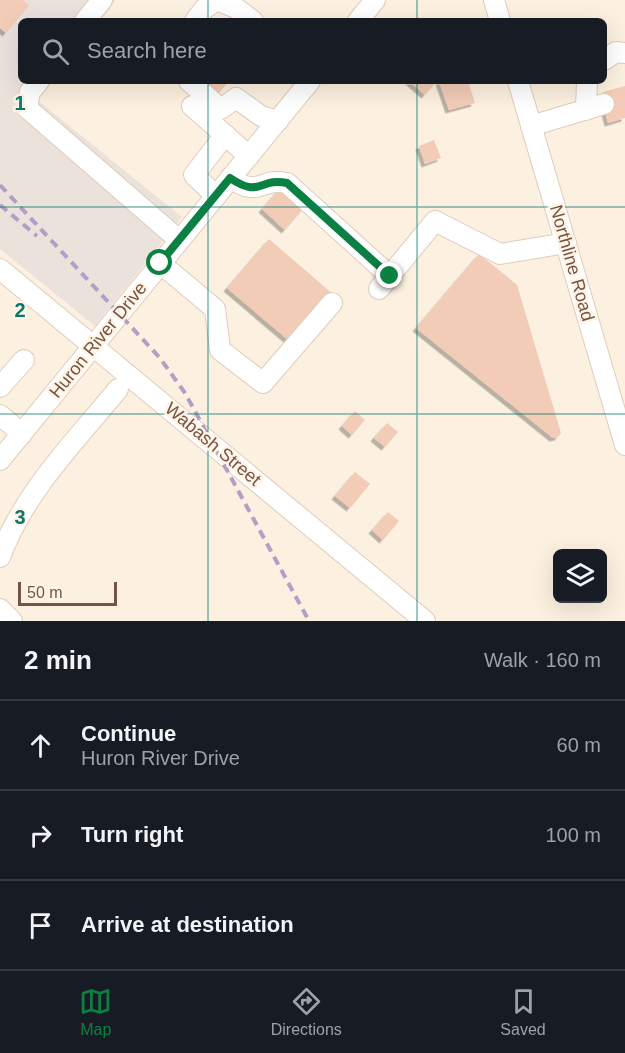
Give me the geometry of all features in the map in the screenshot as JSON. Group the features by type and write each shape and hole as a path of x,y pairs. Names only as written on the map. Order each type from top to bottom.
{"street":[{"path":"87,18 102,0"},
{"path":"197,18 204,9 217,0 236,8 249,18"},
{"path":"360,18 375,0"},
{"path":"494,0 500,18"},
{"path":"607,58 616,52 625,53"},
{"path":"37,84 30,92 27,108 179,240"},
{"path":"192,84 221,109 236,98 261,116 278,121"},
{"name":"Huron River Drive","path":"0,460 308,84"},
{"name":"Northline Road","path":"519,84 625,446"},
{"path":"531,126 595,107 587,84"},
{"path":"192,106 249,156"},
{"path":"216,196 194,175 225,135"},
{"path":"230,178 245,189 254,189 278,181 287,183 385,283 435,221 500,254 566,243"},
{"path":"160,263 215,309 220,350 263,383 332,303"},
{"name":"Wabash Street","path":"0,269 425,621"},
{"path":"0,387 24,360"},
{"path":"0,557 5,527 118,389"},
{"path":"0,415 22,434"},
{"path":"0,609 12,621"}],"shaded area":[{"path":"0,0 116,0 101,18 18,18 18,84 48,84 36,99 182,217 95,326 0,249"}],"building":[{"path":"0,0 23,0 29,5 6,33 0,28"},
{"path":"203,84 226,84 214,99"},
{"path":"412,84 434,84 425,95"},
{"path":"440,84 469,84 475,103 449,110"},
{"path":"625,86 625,118 608,123 601,95 603,92"},
{"path":"434,140 441,158 425,164 419,146"},
{"path":"281,187 305,207 285,230 262,209"},
{"path":"269,239 334,295 293,344 227,288"},
{"path":"479,254 517,285 561,433 558,437 553,438 416,328"},
{"path":"355,411 365,420 352,435 342,426"},
{"path":"387,423 398,432 385,447 374,438"},
{"path":"355,472 370,484 350,508 335,496"},
{"path":"388,512 399,521 383,540 372,530"}],"railway":[{"path":"0,185 160,358 185,393 309,621"},
{"path":"0,205 37,236"}],"route":[{"path":"160,263 230,178 245,189 254,189 278,181 287,183 390,276"}]}
